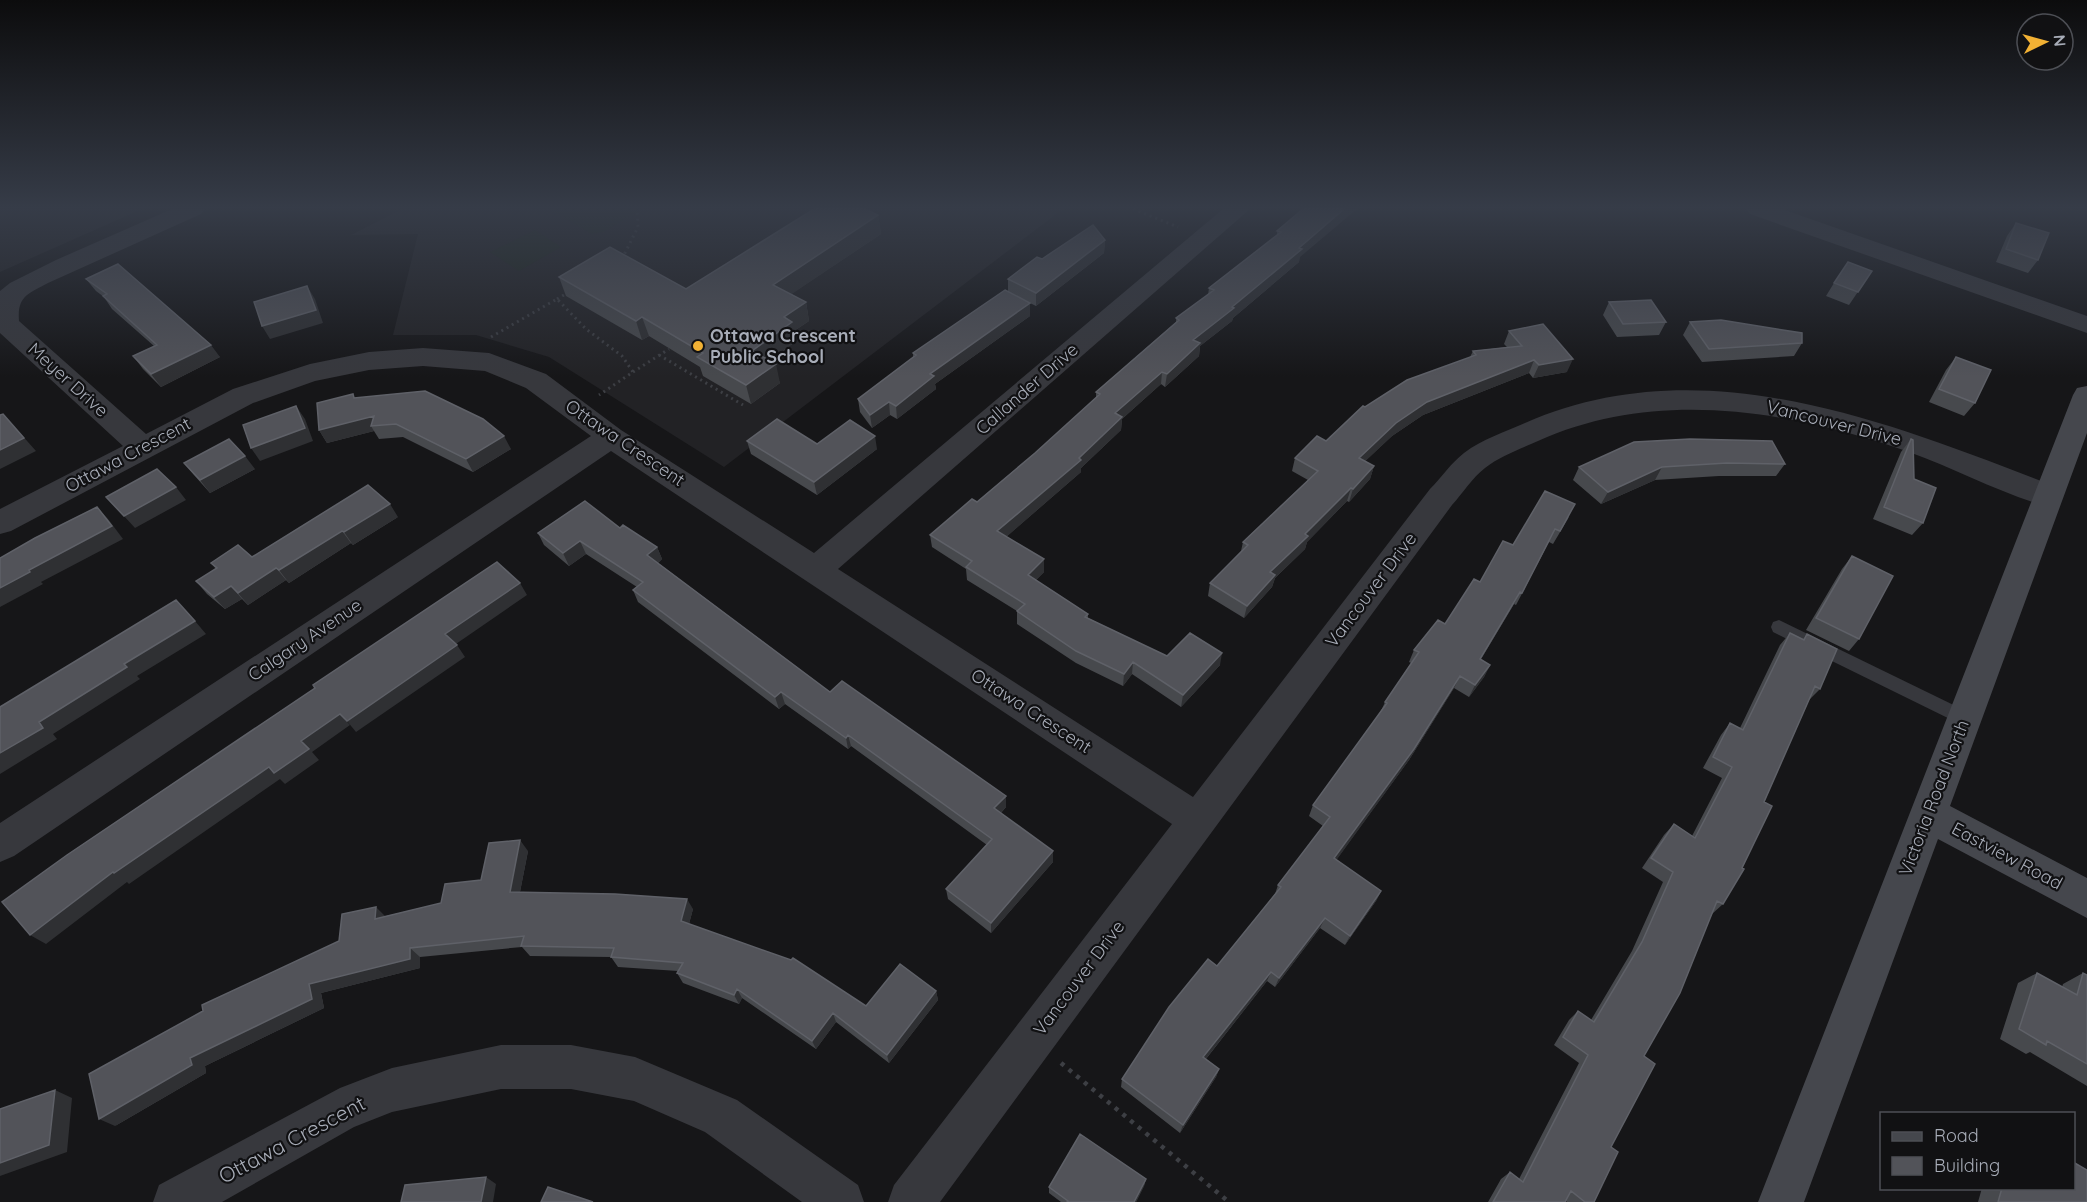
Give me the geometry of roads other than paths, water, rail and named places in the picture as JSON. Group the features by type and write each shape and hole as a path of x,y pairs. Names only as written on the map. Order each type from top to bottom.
{"main road":[{"name":"Victoria Road North","path":"1781,1202 2087,395"},
{"name":"Eastview Road","path":"1928,814 2087,899"}],"street":[{"name":"Meyer Drive","path":"66,265 37,278 10,295 4,310 6,324 143,448"},
{"name":"Callander Drive","path":"816,570 1172,265"},
{"path":"1917,265 2087,325"},
{"name":"Ottawa Crescent","path":"0,523 243,396 310,373 369,361 423,357 489,362 536,381 611,437 1197,819"},
{"name":"Vancouver Drive","path":"911,1202 1441,497 1474,460 1539,425 1581,411 1637,401 1707,401 1764,405 1847,423 1917,444 2048,496"},
{"name":"Calgary Avenue","path":"0,844 611,437"},
{"name":"Ottawa Crescent","path":"176,1202 340,1110 392,1089 501,1066 571,1067 635,1079 721,1116 841,1202"}],"lane":[{"path":"1779,627 1964,718"}],"place":[{"name":"Ottawa Crescent Public School","path":"698,346"}]}
